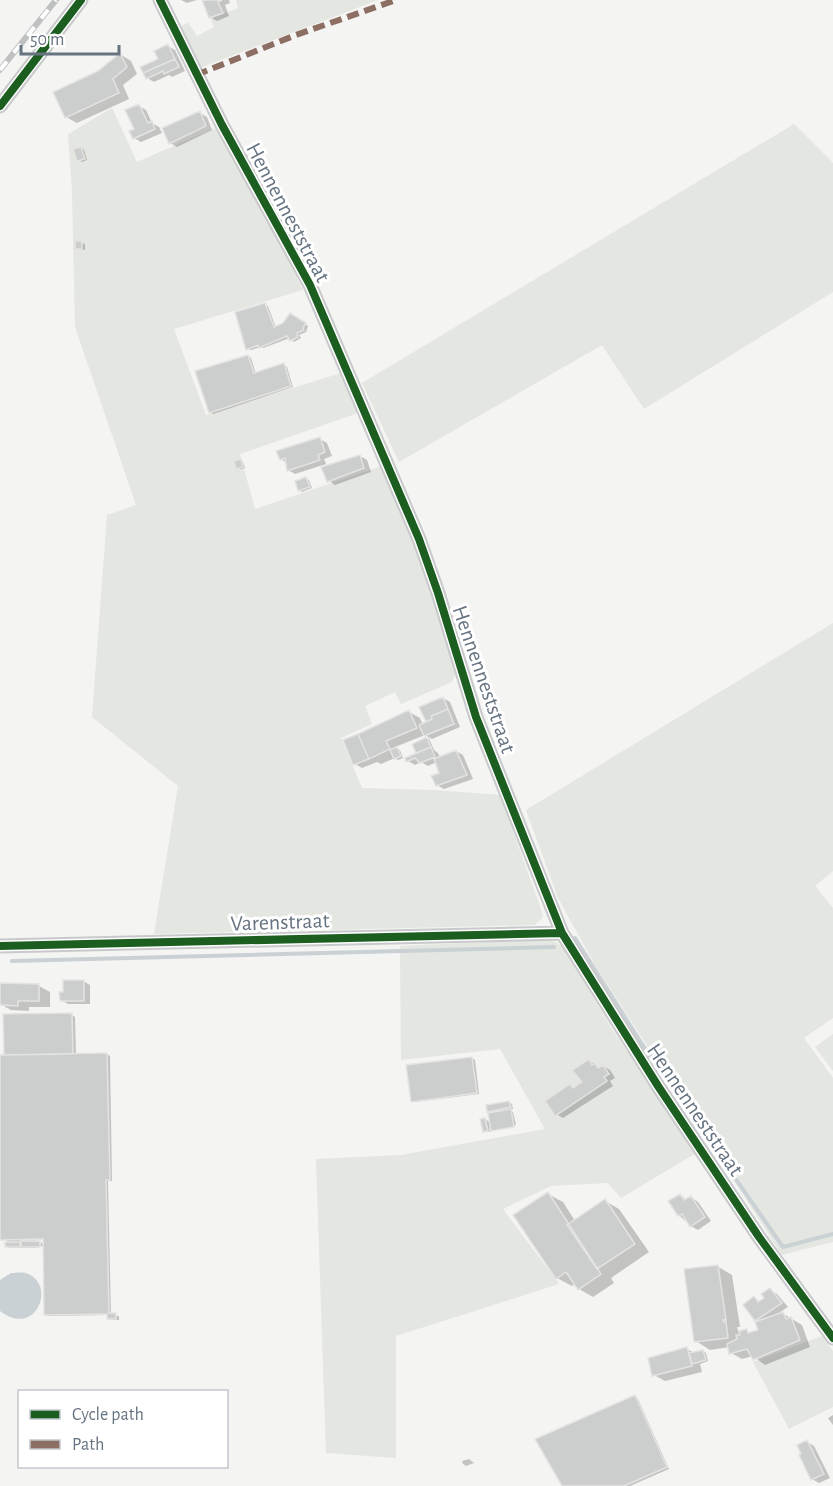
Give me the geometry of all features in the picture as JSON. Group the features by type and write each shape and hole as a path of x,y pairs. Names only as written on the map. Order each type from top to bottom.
{"street":[{"path":"0,106 81,0"},
{"name":"Hennenneststraat","path":"160,0 222,125 310,285 418,540 438,593 477,717 562,933 658,1086 759,1237 833,1338"},
{"name":"Varenstraat","path":"0,946 562,933"}],"shaded area":[{"path":"236,0 378,0 202,67 180,27 188,22 197,36 214,27 211,19 238,8"},
{"path":"112,108 137,162 215,128 274,230 303,290 174,329 206,415 341,373 358,413 240,454 255,509 382,466 412,537 456,672 452,682 401,704 395,692 365,706 372,724 341,738 362,788 500,795 541,909 543,917 535,925 154,934 178,786 92,717 107,515 136,505 75,327 72,191 68,134"},
{"path":"794,124 833,163 833,292 644,409 602,345 399,462 362,383"},
{"path":"833,623 833,871 815,886 833,908 833,1018 804,1038 833,1078 833,1242 782,1255 595,965 558,898 526,810"},
{"path":"547,939 563,947 612,1029 696,1153 621,1198 608,1183 551,1186 503,1209 559,1284 396,1336 396,1458 326,1453 316,1159 401,1155 545,1129 500,1049 401,1060 400,946"},
{"path":"833,1034 833,1071 815,1047"},
{"path":"11,1273 26,1273 36,1279 40,1288 41,1297 38,1307 24,1318 13,1318 0,1311 0,1280"},
{"path":"822,1336 833,1351 833,1407 789,1429 753,1362"}],"building":[{"path":"202,0 222,0 218,2 223,13 209,18"},
{"path":"168,44 175,59 143,73 140,67 158,59 154,51"},
{"path":"120,53 127,67 113,79 119,93 65,118 53,92 98,71"},
{"path":"175,59 179,67 146,79 143,73"},
{"path":"139,104 148,123 152,121 155,129 133,139 129,131 134,129 125,110"},
{"path":"200,111 206,126 169,144 162,128"},
{"path":"81,147 85,159 77,161 73,149"},
{"path":"75,241 82,241 82,249 75,249"},
{"path":"265,303 274,327 283,323 290,313 306,323 304,330 297,333 298,337 290,341 287,336 259,348 258,345 246,350 235,312"},
{"path":"248,355 254,373 284,363 291,386 209,413 195,371"},
{"path":"320,437 325,452 318,455 320,460 287,471 285,458 280,460 276,451"},
{"path":"360,455 364,468 327,482 321,467"},
{"path":"241,459 243,467 236,469 234,461"},
{"path":"306,477 310,487 298,491 295,481"},
{"path":"443,697 448,709 431,716 432,719 426,722 419,707"},
{"path":"448,709 454,724 424,736 419,725 432,719 431,716"},
{"path":"409,710 417,728 386,741 390,749 369,759 358,734"},
{"path":"358,734 369,759 353,765 343,740"},
{"path":"427,737 431,747 416,753 412,744"},
{"path":"397,747 401,756 394,759 390,750"},
{"path":"431,747 435,757 420,763 415,758 406,762 405,758"},
{"path":"456,750 467,775 436,786 431,776 439,773 434,759"},
{"path":"63,980 84,980 84,1001 60,1001 59,992 63,992"},
{"path":"0,983 39,984 39,1001 18,1001 18,1006 0,1005"},
{"path":"72,1013 73,1054 4,1055 3,1014"},
{"path":"107,1053 110,1180 106,1180 109,1313 116,1313 116,1319 107,1319 107,1314 44,1315 43,1239 0,1240 0,1055"},
{"path":"472,1057 477,1093 411,1102 406,1065"},
{"path":"589,1059 592,1065 595,1063 598,1068 603,1065 609,1074 604,1077 607,1081 555,1116 545,1101 570,1084 573,1088 582,1082 572,1070"},
{"path":"509,1101 511,1107 487,1112 486,1105"},
{"path":"511,1109 514,1127 491,1131 488,1113"},
{"path":"485,1118 488,1131 483,1132 480,1119"},
{"path":"548,1192 601,1274 578,1290 566,1272 556,1279 513,1215"},
{"path":"680,1194 684,1200 691,1196 705,1217 690,1227 682,1214 678,1216 668,1201"},
{"path":"605,1199 635,1244 597,1269 567,1225"},
{"path":"21,1241 40,1241 40,1247 21,1247"},
{"path":"5,1242 20,1242 20,1247 5,1247"},
{"path":"718,1265 726,1320 723,1320 726,1322 728,1338 694,1342 684,1269"},
{"path":"770,1288 782,1303 755,1321 743,1305 754,1296 758,1302 764,1298 761,1294"},
{"path":"783,1312 786,1319 791,1317 800,1340 753,1360 747,1349 729,1354 727,1344 737,1339 736,1335 740,1335 739,1331 747,1329 748,1333 758,1330 755,1322"},
{"path":"687,1347 692,1366 652,1376 648,1358"},
{"path":"703,1350 706,1360 692,1364 689,1353"},
{"path":"635,1395 667,1467 624,1486 562,1486 535,1439"},
{"path":"807,1440 824,1474 811,1480 799,1455 801,1454 797,1445"}],"waterway":[{"path":"575,938 642,1044 783,1247 833,1234"},
{"path":"12,961 554,947"}],"railway":[{"path":"0,70 56,0"}],"marked path":[{"path":"196,75 296,35 396,0"}],"cycle path":[{"path":"0,106 81,0"},
{"path":"160,0 222,125 310,285 419,539 476,717 562,933 658,1086 759,1237 833,1338"},
{"path":"0,946 562,933"}]}
